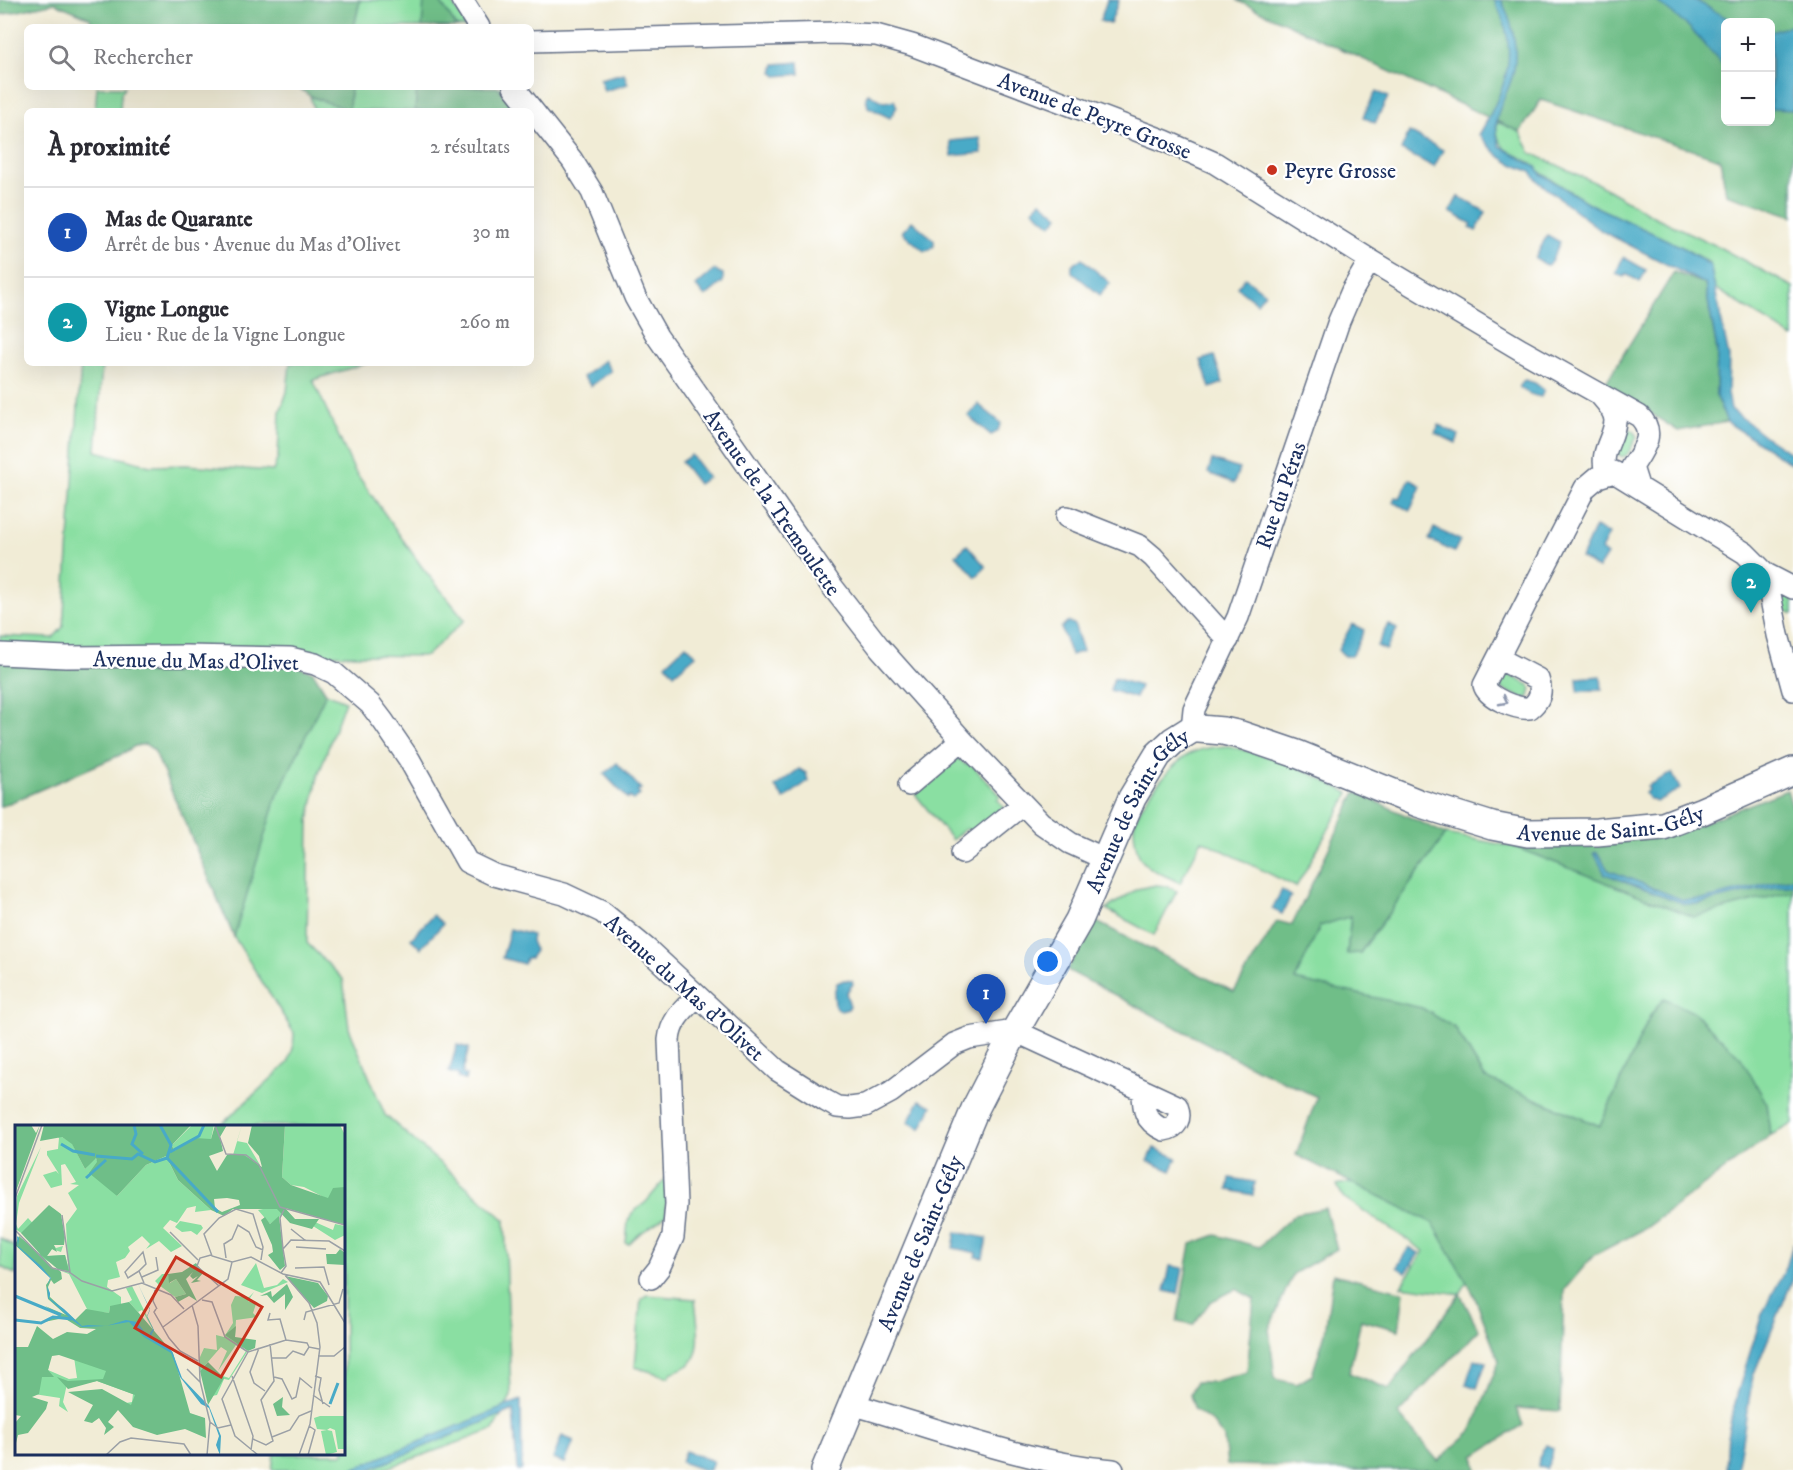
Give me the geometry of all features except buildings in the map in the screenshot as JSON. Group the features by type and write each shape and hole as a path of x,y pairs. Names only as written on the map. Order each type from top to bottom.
{"street":[{"path":"462,0 477,24"},
{"name":"Avenue de Peyre Grosse","path":"534,41 836,33 876,35 912,45 1191,151 1370,260 1639,416"},
{"name":"Avenue de la Tremoulette","path":"516,90 530,108"},
{"name":"Avenue de la Tremoulette","path":"534,113 592,192 635,297 657,336 849,610 1022,805 1041,823 1070,843 1105,859"},
{"name":"Rue du Péras","path":"1191,729 1194,709 1228,640 1265,542 1339,321 1352,291 1370,260"},
{"name":"Avenue de Peyre Grosse","path":"1600,395 1610,408 1615,421"},
{"path":"1606,473 1603,457 1615,421 1626,415 1639,416 1646,423 1648,430 1647,441 1632,467 1638,486"},
{"path":"1498,658 1585,488 1590,482 1606,473 1614,472 1638,486 1744,553 1766,574 1793,588"},
{"path":"1067,517 1140,546 1153,557 1228,640"},
{"path":"1766,574 1786,633 1793,690"},
{"name":"Avenue du Mas d'Olivet","path":"0,654 66,657 290,658 315,664 334,674 370,704 383,721 409,759 467,862 494,874 564,894 602,912 647,949 777,1070 837,1107 865,1106 891,1092 954,1044 969,1038 1015,1031"},
{"name":"Avenue de Saint-Gély","path":"825,1470 975,1108 1015,1031 1079,920 1132,798 1158,755 1173,741 1191,729 1241,735 1297,754 1418,803 1492,826 1528,833 1598,832 1663,826 1793,771"},
{"path":"909,785 962,740"},
{"path":"962,853 1022,805"},
{"path":"651,1278 659,1268 673,1237 676,1204 670,1030 679,1013 697,996"},
{"path":"1015,1031 1143,1090"},
{"path":"852,1404 888,1413 961,1438 1048,1461 1113,1470"}],"green space":[{"path":"0,0 360,0 355,24 91,24 90,18 55,3 0,15"},
{"path":"360,0 450,0 466,24 355,24"},
{"path":"424,0 439,0 455,24 422,24"},
{"path":"1236,0 1793,0 1793,216 1726,194 1720,159 1541,100 1520,132"},
{"path":"97,90 123,90 120,108 95,108"},
{"path":"302,90 350,90 349,108 343,108 310,96"},
{"path":"350,90 504,90 514,108 349,108"},
{"path":"417,90 500,90 513,108 415,108"},
{"path":"310,96 343,108 313,108"},
{"path":"1497,122 1520,132 1531,153 1598,184 1655,217 1717,246 1793,287 1793,338 1715,288 1710,263 1680,246 1590,204 1540,172 1527,160 1505,148 1497,134"},
{"path":"1674,272 1705,284 1717,350 1716,397 1727,422 1678,431 1605,384"},
{"path":"81,366 102,366 96,451 150,466 186,465 273,471 278,457 280,412 287,392 290,366 357,366 313,380 354,470 422,567 465,620 426,656 0,650 0,636 53,638 63,627"},
{"path":"1629,429 1634,431 1637,437 1627,455 1622,457 1618,454 1617,449"},
{"path":"1783,593 1793,598 1793,614 1783,606"},
{"path":"0,660 290,664 313,672 326,693 275,801 234,937 154,750 145,744 135,746 120,755 0,807"},
{"path":"313,672 326,693 345,701 318,776 309,821 307,943 343,979 349,1028 385,1115 505,1220 511,1396 493,1430 382,1470 272,1470 274,1455 345,1455 345,1125 221,1125 288,1063 293,1048 294,1033 234,937 154,750 145,744 135,746"},
{"path":"1504,672 1529,685 1531,688 1529,697 1524,699 1498,687 1496,680"},
{"path":"1229,746 1288,762 1349,793 1296,887 1202,840 1180,883 1149,867 1139,856 1134,827 1136,818 1156,787 1173,767 1189,754 1214,747"},
{"path":"958,758 966,765 969,762 1001,796 997,799 1004,807 975,831 965,829 952,840 915,794"},
{"path":"1787,790 1793,809 1793,891 1694,917 1515,847 1671,835"},
{"path":"1356,792 1446,834 1360,953 1347,954 1351,916 1320,926 1295,980 1422,1008 1455,1028 1485,1078 1600,1126 1650,1016 1664,998 1695,1013 1741,1058 1767,1104 1771,1135 1646,1228 1594,1255 1564,1290 1560,1411 1516,1408 1523,1425 1474,1456 1477,1470 1316,1470 1283,1466 1227,1465 1224,1438 1212,1422 1195,1410 1190,1395 1196,1382 1213,1382 1247,1372 1254,1299 1236,1289 1210,1302 1193,1325 1177,1322 1191,1244 1216,1235 1259,1247 1295,1214 1325,1208 1337,1249 1293,1274 1269,1329 1275,1379 1297,1384 1312,1375 1325,1333 1333,1274 1404,1292 1399,1330 1361,1320 1349,1373 1389,1389 1460,1294 1479,1330 1398,1414 1438,1461 1472,1430 1499,1361 1474,1295 1433,1223 1296,1155 1317,1097 1239,1060 1067,970 1095,921 1234,992 1277,921 1292,925"},
{"path":"1446,834 1515,847 1694,916 1793,891 1793,1124 1771,1135 1767,1104 1650,1016 1600,1126 1485,1078 1455,1028 1294,980 1320,926 1351,915 1347,953 1360,953"},
{"path":"1156,885 1177,891 1154,935 1106,909 1137,889"},
{"path":"668,1176 666,1215 629,1244 626,1243 628,1221 632,1213 646,1202"},
{"path":"1355,1184 1433,1223 1479,1262 1460,1294 1401,1286 1424,1251 1343,1197 1337,1185"},
{"path":"0,1238 15,1247 15,1274 0,1266"},
{"path":"647,1295 695,1299 697,1351 689,1365 671,1373 669,1377 635,1367 641,1299"}],"water":[{"path":"1107,0 1119,0 1110,24 1100,21"},
{"path":"1494,0 1501,0 1505,8 1513,33 1515,51 1514,69 1496,124 1500,146 1536,167 1541,174 1590,204 1680,246 1710,265 1729,357 1728,393 1731,409 1793,455 1793,465 1727,422 1716,397 1717,350 1705,284 1602,231 1540,183 1531,172 1499,156 1479,135 1497,102 1507,69 1509,53 1503,18"},
{"path":"1655,0 1695,0 1727,18 1721,18 1721,63 1690,28"},
{"path":"1793,25 1793,110 1775,109 1775,31"},
{"path":"799,62 800,74 777,76 773,72 775,64"},
{"path":"624,73 628,84 604,91 600,79"},
{"path":"1376,91 1388,97 1375,123 1363,117"},
{"path":"868,93 884,102 894,100 897,107 890,118 868,107 866,97"},
{"path":"1409,132 1443,150 1434,167 1401,150"},
{"path":"980,138 982,153 952,156 950,141"},
{"path":"1458,196 1486,212 1476,231 1470,228 1472,224 1450,212"},
{"path":"1041,201 1059,216 1051,225 1033,210"},
{"path":"912,221 934,240 934,246 930,250 924,251 902,232"},
{"path":"1547,235 1560,242 1551,262 1547,265 1535,259"},
{"path":"1623,257 1646,270 1640,282 1626,274 1624,277 1616,273"},
{"path":"1082,259 1110,283 1100,295 1072,272 1072,265"},
{"path":"714,270 723,274 723,282 705,297 696,286"},
{"path":"1245,278 1265,293 1257,303 1237,287"},
{"path":"1214,356 1223,383 1210,388 1201,360"},
{"path":"604,360 611,371 591,386 583,377"},
{"path":"1525,380 1535,383 1544,390 1541,397 1530,394 1519,387"},
{"path":"978,404 1001,423 997,432 991,435 968,416"},
{"path":"1439,425 1459,435 1456,443 1435,433"},
{"path":"691,455 708,477 698,484 681,462"},
{"path":"1212,460 1239,469 1234,483 1208,473"},
{"path":"1410,479 1421,486 1410,511 1393,502 1395,497 1400,498"},
{"path":"1595,527 1609,534 1601,550 1607,555 1598,569 1581,558"},
{"path":"1434,528 1460,540 1454,552 1429,540"},
{"path":"967,545 986,567 976,577 956,555"},
{"path":"1067,622 1074,624 1083,651 1071,655 1061,628"},
{"path":"1352,624 1364,630 1352,656 1345,656 1338,650"},
{"path":"1388,624 1397,629 1386,650 1377,646"},
{"path":"686,645 696,655 674,674 666,664"},
{"path":"1601,676 1602,689 1578,692 1577,678"},
{"path":"1114,678 1140,686 1135,698 1110,690"},
{"path":"617,763 641,789 637,791 640,795 633,800 630,797 628,799 604,774"},
{"path":"799,769 806,773 808,781 784,799 775,787"},
{"path":"1672,773 1680,789 1656,802 1648,798 1645,793 1649,789 1647,786"},
{"path":"1597,852 1608,870 1683,900 1706,899 1793,878 1793,884 1697,904 1685,904 1605,874 1594,853"},
{"path":"1282,890 1291,896 1282,914 1272,909"},
{"path":"433,915 443,924 421,948 411,939"},
{"path":"510,929 532,935 531,941 535,951 530,958 526,958 524,964 502,958"},
{"path":"844,980 852,981 853,984 846,993 850,1006 841,1011 835,1006 834,993 837,983"},
{"path":"457,1045 469,1048 462,1074 466,1075 465,1080 449,1072"},
{"path":"920,1100 932,1106 921,1129 908,1122"},
{"path":"1154,1148 1177,1158 1171,1171 1148,1161"},
{"path":"1230,1178 1255,1182 1253,1195 1228,1190"},
{"path":"956,1232 987,1238 983,1258 976,1257 977,1253 953,1248"},
{"path":"1793,1243 1793,1279 1753,1376 1737,1470 1726,1470 1728,1432 1738,1391 1762,1314 1786,1268"},
{"path":"1409,1247 1419,1253 1406,1273 1397,1267"},
{"path":"1170,1266 1183,1268 1178,1294 1165,1291"},
{"path":"1474,1359 1486,1362 1477,1388 1466,1384"},
{"path":"521,1400 522,1470 517,1470 513,1410 368,1470 350,1470"},
{"path":"562,1436 574,1441 565,1463 553,1459"},
{"path":"1546,1445 1553,1448 1546,1469 1538,1466 1539,1458"},
{"path":"685,1451 713,1461 710,1470 681,1462"}],"place":[{"name":"Peyre Grosse","path":"1272,170"},
{"name":"Vigne Longue","path":"1751,613"},
{"name":"Mas de Quarante","path":"986,1024"}]}
